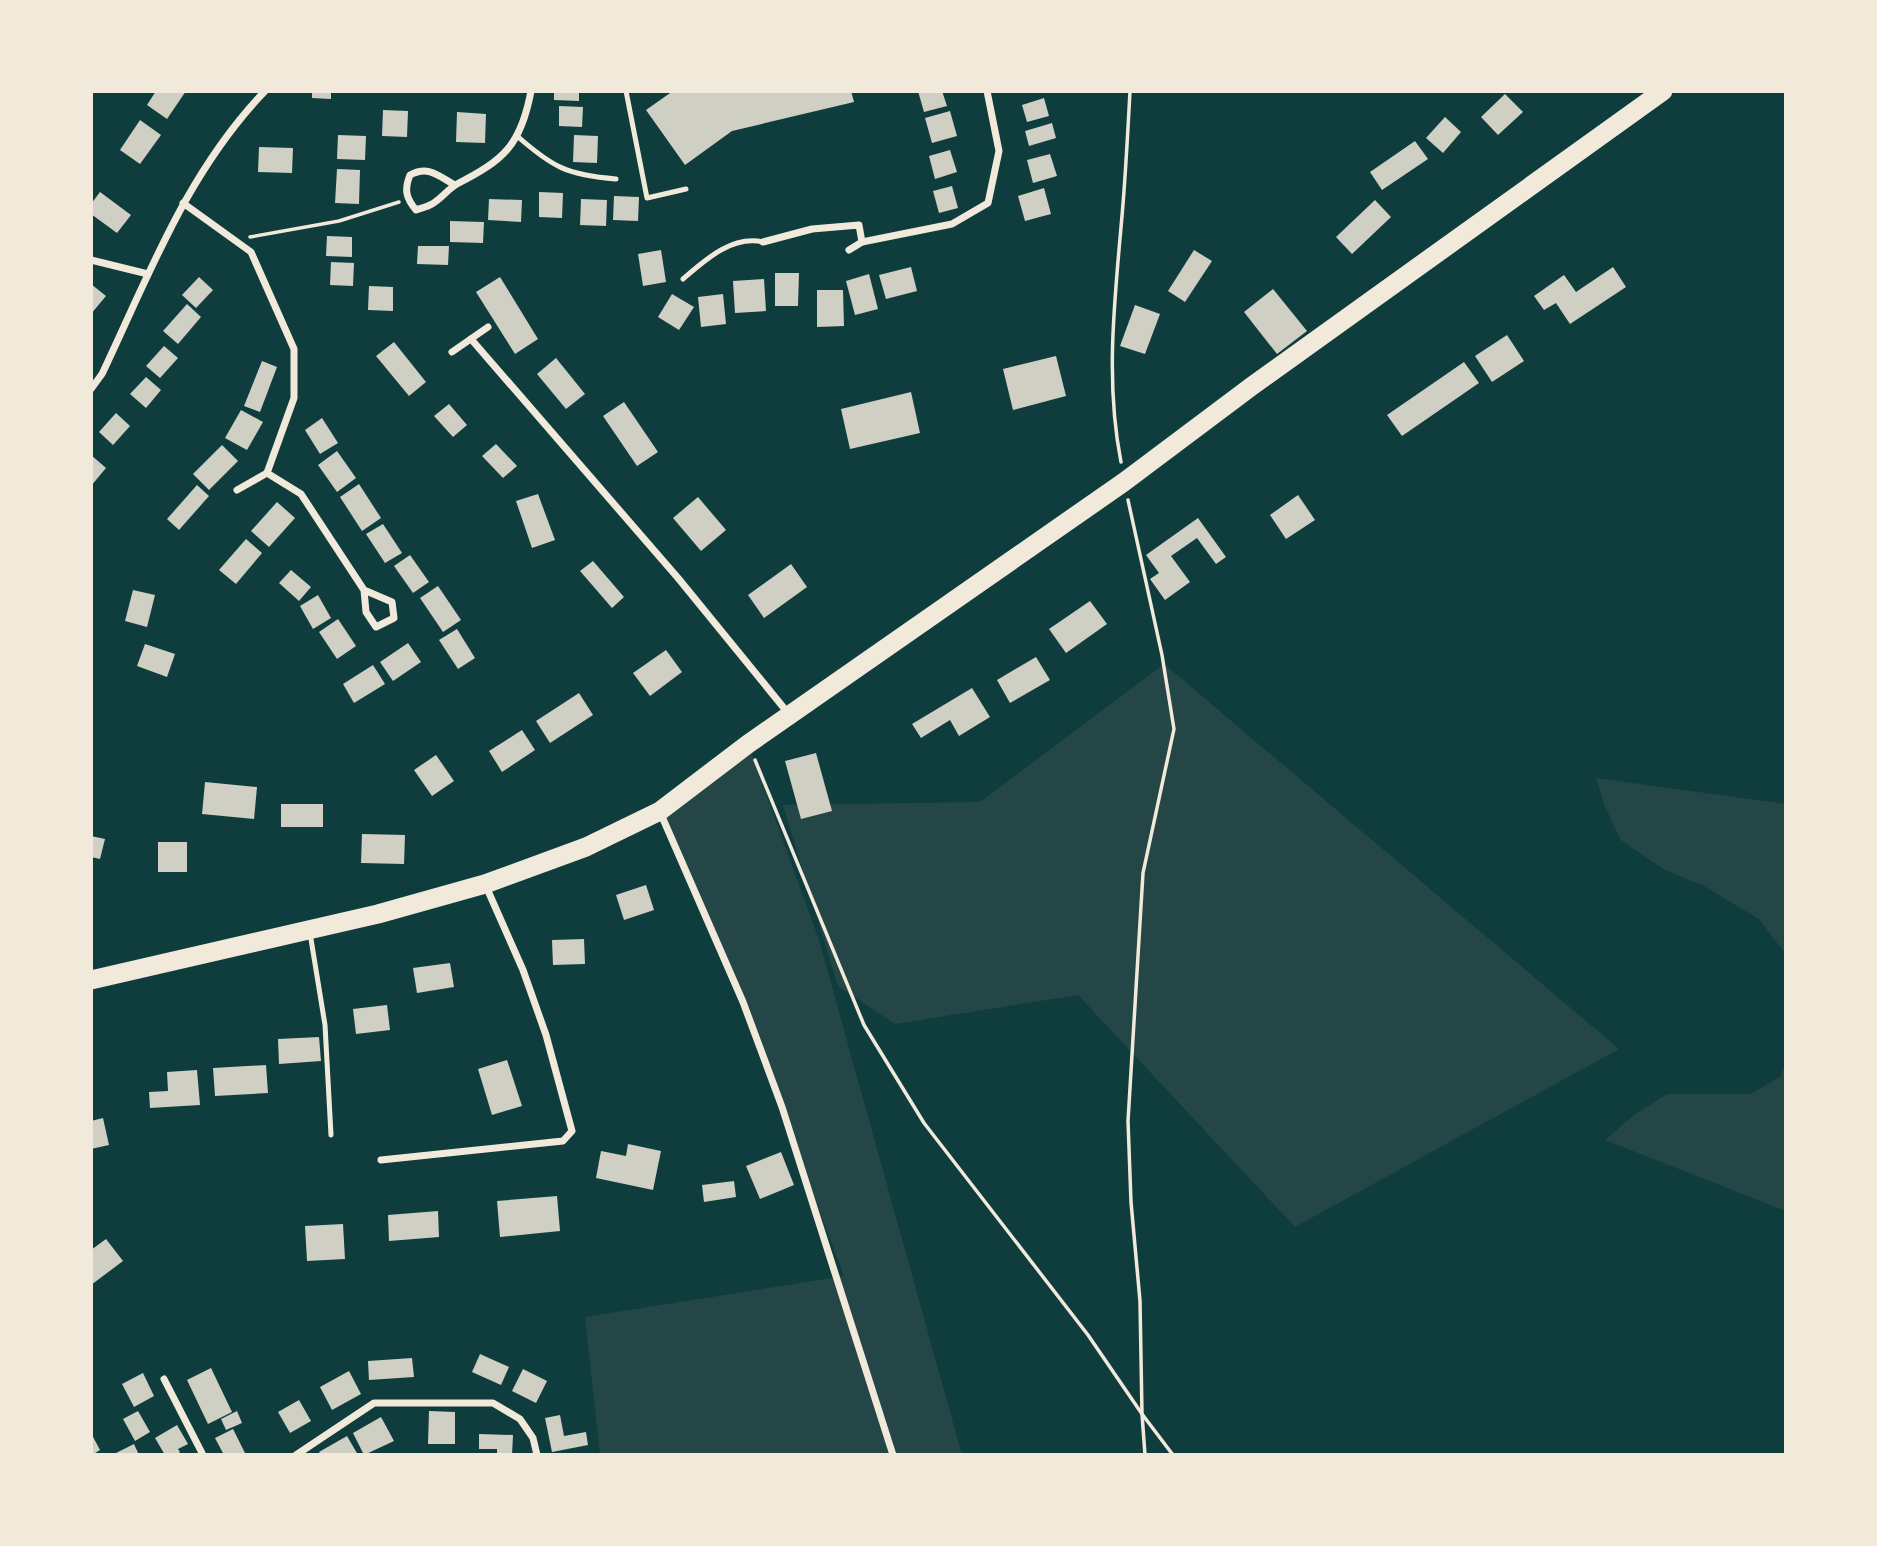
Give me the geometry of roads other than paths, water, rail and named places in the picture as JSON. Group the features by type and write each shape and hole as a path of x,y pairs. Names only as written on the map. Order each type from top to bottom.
{"highway":[{"path":"91,980 378,914 485,884 586,847 660,811 748,744 1124,482 1252,386 1664,91"}],"street":[{"path":"91,388 102,374 183,203 212,153 265,91"},
{"path":"455,185 430,171 420,170 410,175 405,187 407,200 416,210 432,204 455,185 473,178 494,164 526,118 531,91"},
{"path":"849,250 862,242 953,224 988,203 999,151 987,91"},
{"path":"183,203 251,252 294,349 294,398 267,473 237,489"},
{"path":"763,242 811,229 859,225 862,242"},
{"path":"91,260 148,274"},
{"path":"452,352 488,327"},
{"path":"471,339 678,578 790,716"},
{"path":"267,473 302,494 364,590 366,612 376,627 394,618 392,601 364,590"},
{"path":"660,811 743,1002 782,1107 893,1455"},
{"path":"382,1160 563,1141 572,1131 547,1035 523,970 485,884"},
{"path":"164,1379 203,1455"},
{"path":"296,1455 374,1403 493,1403 520,1419 533,1438 537,1455"}],"lane":[{"path":"626,91 647,198 687,189"},
{"path":"516,135 541,157 557,166 581,176 616,179"},
{"path":"683,279 715,253 738,242 752,239 763,242"},
{"path":"310,929 325,1026 331,1135"}]}
